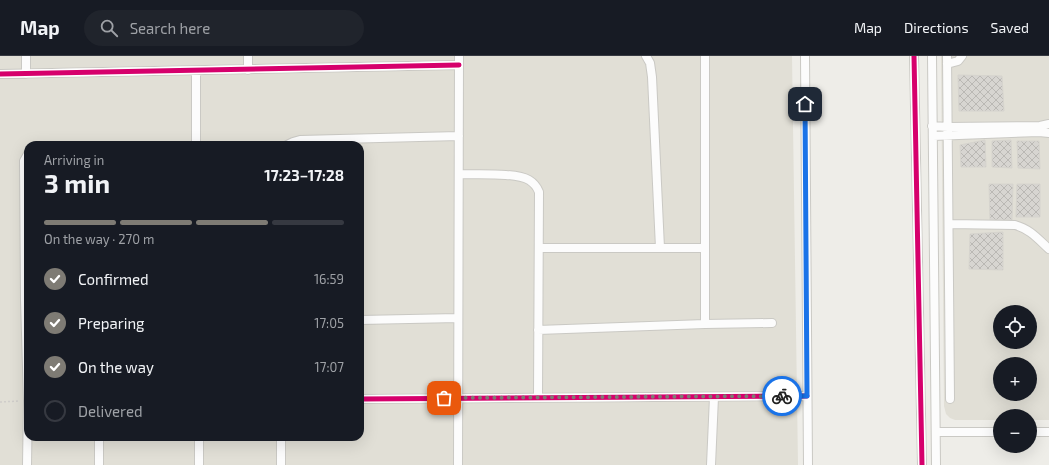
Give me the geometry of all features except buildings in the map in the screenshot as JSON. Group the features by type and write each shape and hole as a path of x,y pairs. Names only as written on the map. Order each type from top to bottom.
{"street":[{"path":"26,56 26,74"},
{"path":"248,56 248,70"},
{"path":"458,465 459,56"},
{"path":"646,56 650,63 652,77 660,248"},
{"path":"705,56 705,324"},
{"path":"805,56 808,465"},
{"path":"914,56 922,465"},
{"path":"932,56 936,465"},
{"path":"950,399 952,297 949,224 947,60 958,61 962,56"},
{"path":"0,74 459,65"},
{"path":"196,71 196,141"},
{"path":"933,136 948,131 1040,126 1049,124"},
{"path":"932,126 948,131 1049,133"},
{"path":"296,141 459,136"},
{"path":"459,174 516,176 527,179 538,189 540,196 538,398"},
{"path":"949,224 1015,225 1034,234 1049,249"},
{"path":"539,248 705,248"},
{"path":"364,320 458,318"},
{"path":"538,330 772,323"},
{"path":"364,399 807,396"},
{"path":"712,465 714,397"},
{"path":"936,432 993,432"},
{"path":"1037,432 1049,432"},
{"path":"27,441 27,465"},
{"path":"99,441 99,465"},
{"path":"199,441 199,465"},
{"path":"281,441 281,465"}],"path":[{"path":"0,402 24,401"}],"shaded area":[{"path":"0,56 792,56 798,465 0,465"},
{"path":"941,56 1049,56 1049,420 1037,420 1037,409 993,409 993,420 955,420 946,414 944,406"}],"cycle path":[{"path":"914,56 922,465"},
{"path":"0,74 459,65"},
{"path":"364,399 807,396"}],"way so far":[{"path":"444,398 782,396"}],"route":[{"path":"782,396 807,396 805,104"}]}
